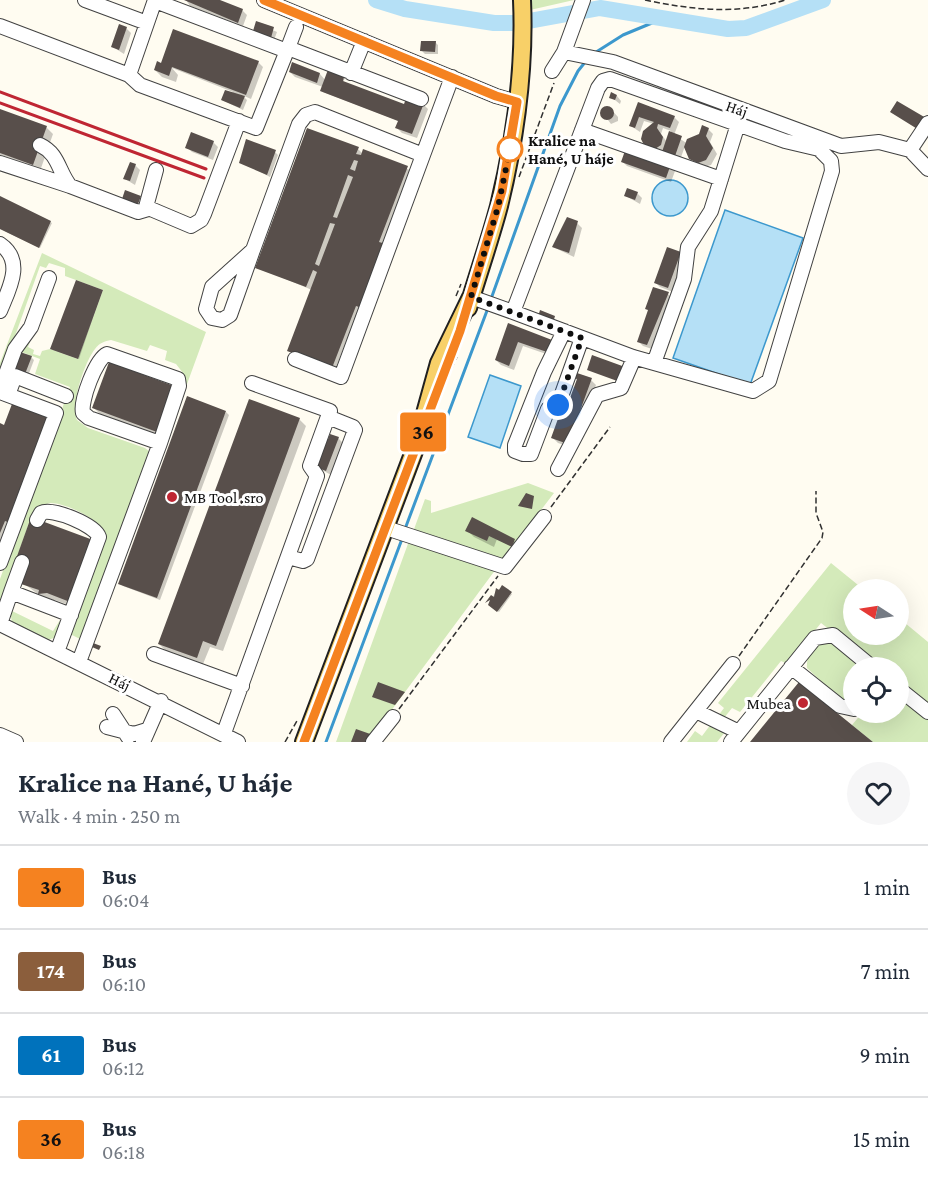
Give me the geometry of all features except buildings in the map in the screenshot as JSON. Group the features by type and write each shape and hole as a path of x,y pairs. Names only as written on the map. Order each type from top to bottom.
{"main road":[{"path":"304,742 399,532 416,446 453,354 483,301 517,102 522,4"}],"street":[{"path":"85,0 147,23"},
{"path":"264,0 517,102"},
{"path":"552,71 564,52 583,0"},
{"path":"129,75 155,1 421,99"},
{"path":"0,26 129,75 140,85 258,126 296,27"},
{"path":"351,73 364,40"},
{"name":"Háj","path":"564,52 613,62 841,146 879,142 910,150"},
{"path":"295,359 341,377 452,77"},
{"path":"483,301 634,358 753,391 769,381 832,171 831,161 819,149 785,141 610,79 603,81 598,88 513,312"},
{"path":"253,250 210,290 206,305 212,318 222,320 230,315 299,124 308,113 315,112 423,154"},
{"path":"0,163 138,212 148,209 191,226 201,220 239,121"},
{"path":"928,123 910,150 928,169"},
{"path":"654,363 684,279 688,247 711,211 738,124"},
{"path":"582,130 721,179"},
{"path":"40,145 56,156 64,178 70,186"},
{"path":"148,209 146,202 156,170"},
{"path":"0,244 11,255 14,271 0,311"},
{"path":"3,392 15,349 31,327 49,278"},
{"path":"548,409 531,454 515,451 515,444 532,402 564,331"},
{"path":"532,402 548,409 558,405 582,338"},
{"path":"79,662 160,443 179,386 178,379 115,354 103,356 97,364 82,404 83,413 89,418 160,443"},
{"path":"558,469 597,395 621,388 634,358"},
{"path":"3,392 16,374 66,396"},
{"path":"224,734 317,476 310,466 330,411 252,382"},
{"path":"1,562 5,536 56,414 3,392"},
{"path":"288,557 303,561 307,559 355,430 354,427 328,417"},
{"path":"37,520 41,513 49,510 90,526 99,534 57,652"},
{"path":"399,532 505,567 544,518"},
{"path":"0,624 22,562"},
{"path":"11,592 71,615"},
{"name":"Háj","path":"0,624 161,701 238,742"},
{"path":"696,711 735,737 815,638 829,633 859,657"},
{"path":"154,654 242,686"},
{"path":"671,742 733,664"},
{"path":"791,667 843,707"},
{"path":"909,697 928,712"},
{"path":"110,721 127,738 145,736 161,701"},
{"path":"373,742 393,717"},
{"path":"0,735 16,742"}],"path":[{"path":"645,0 702,10 751,9 785,0"},
{"path":"454,301 462,282"},
{"path":"544,518 610,427"},
{"path":"733,664 822,538 823,532 816,513 816,491"},
{"path":"393,717 505,567"}],"green space":[{"path":"529,0 574,0 530,10"},
{"path":"42,253 206,332 183,395 183,373 176,364 165,360 167,351 150,345 147,351 111,340 104,342 95,349 83,373 75,404 77,420 88,428 145,448 150,452 82,640 70,634 104,533 96,522 73,509 51,503 42,506 31,517 0,606 0,579 70,387 35,374 40,359 19,351 26,341 30,342 28,347 34,350 33,354 40,356 42,351 50,349 78,359 103,290 65,276 65,268 49,263 46,268 40,266 0,378 0,363"},
{"path":"528,483 554,493 502,561 413,532 425,499 431,501 431,513"},
{"path":"409,541 496,569 368,742 336,742"},
{"path":"831,563 851,579 843,579 843,640 821,623 788,664 781,661 740,712 732,708 724,718 718,716 724,708 718,703"},
{"path":"10,610 53,631 60,620 56,637 46,641 12,623"},
{"path":"909,626 928,642 928,708 909,692 909,657 864,657 849,645 909,645"},
{"path":"826,639 854,657 843,657 843,700 807,668 808,658 818,644"},
{"path":"909,701 928,716 928,742 873,742 852,725 854,723 909,723"},
{"path":"711,724 725,732 717,742 687,742 695,731 702,736"}],"water":[{"path":"670,180 682,186 688,198 682,210 670,216 658,210 652,198 658,186"},
{"path":"725,210 803,238 750,385 673,358"},
{"path":"490,375 521,386 500,448 468,437"}],"waterway":[{"path":"376,0 405,9 494,23 518,23 600,8 728,29 746,28 823,0"},
{"path":"593,54 623,35 664,18"},
{"path":"491,299 560,106 578,71 586,61"},
{"path":"405,529 488,308"},
{"path":"326,742 402,539"}],"railway":[{"path":"0,92 206,169"},
{"path":"0,103 204,178"}],"bus line":[{"name":"36","path":"264,0 496,96 517,102 502,191 488,244 453,354 304,742"}],"place":[{"name":"Kralice na Hané, U háje","path":"510,149"},
{"name":"MB Tool .sro","path":"172,497"},
{"name":"Mubea","path":"803,703"}],"route":[{"path":"510,149 498,207 471,297 582,338 558,405"}]}
